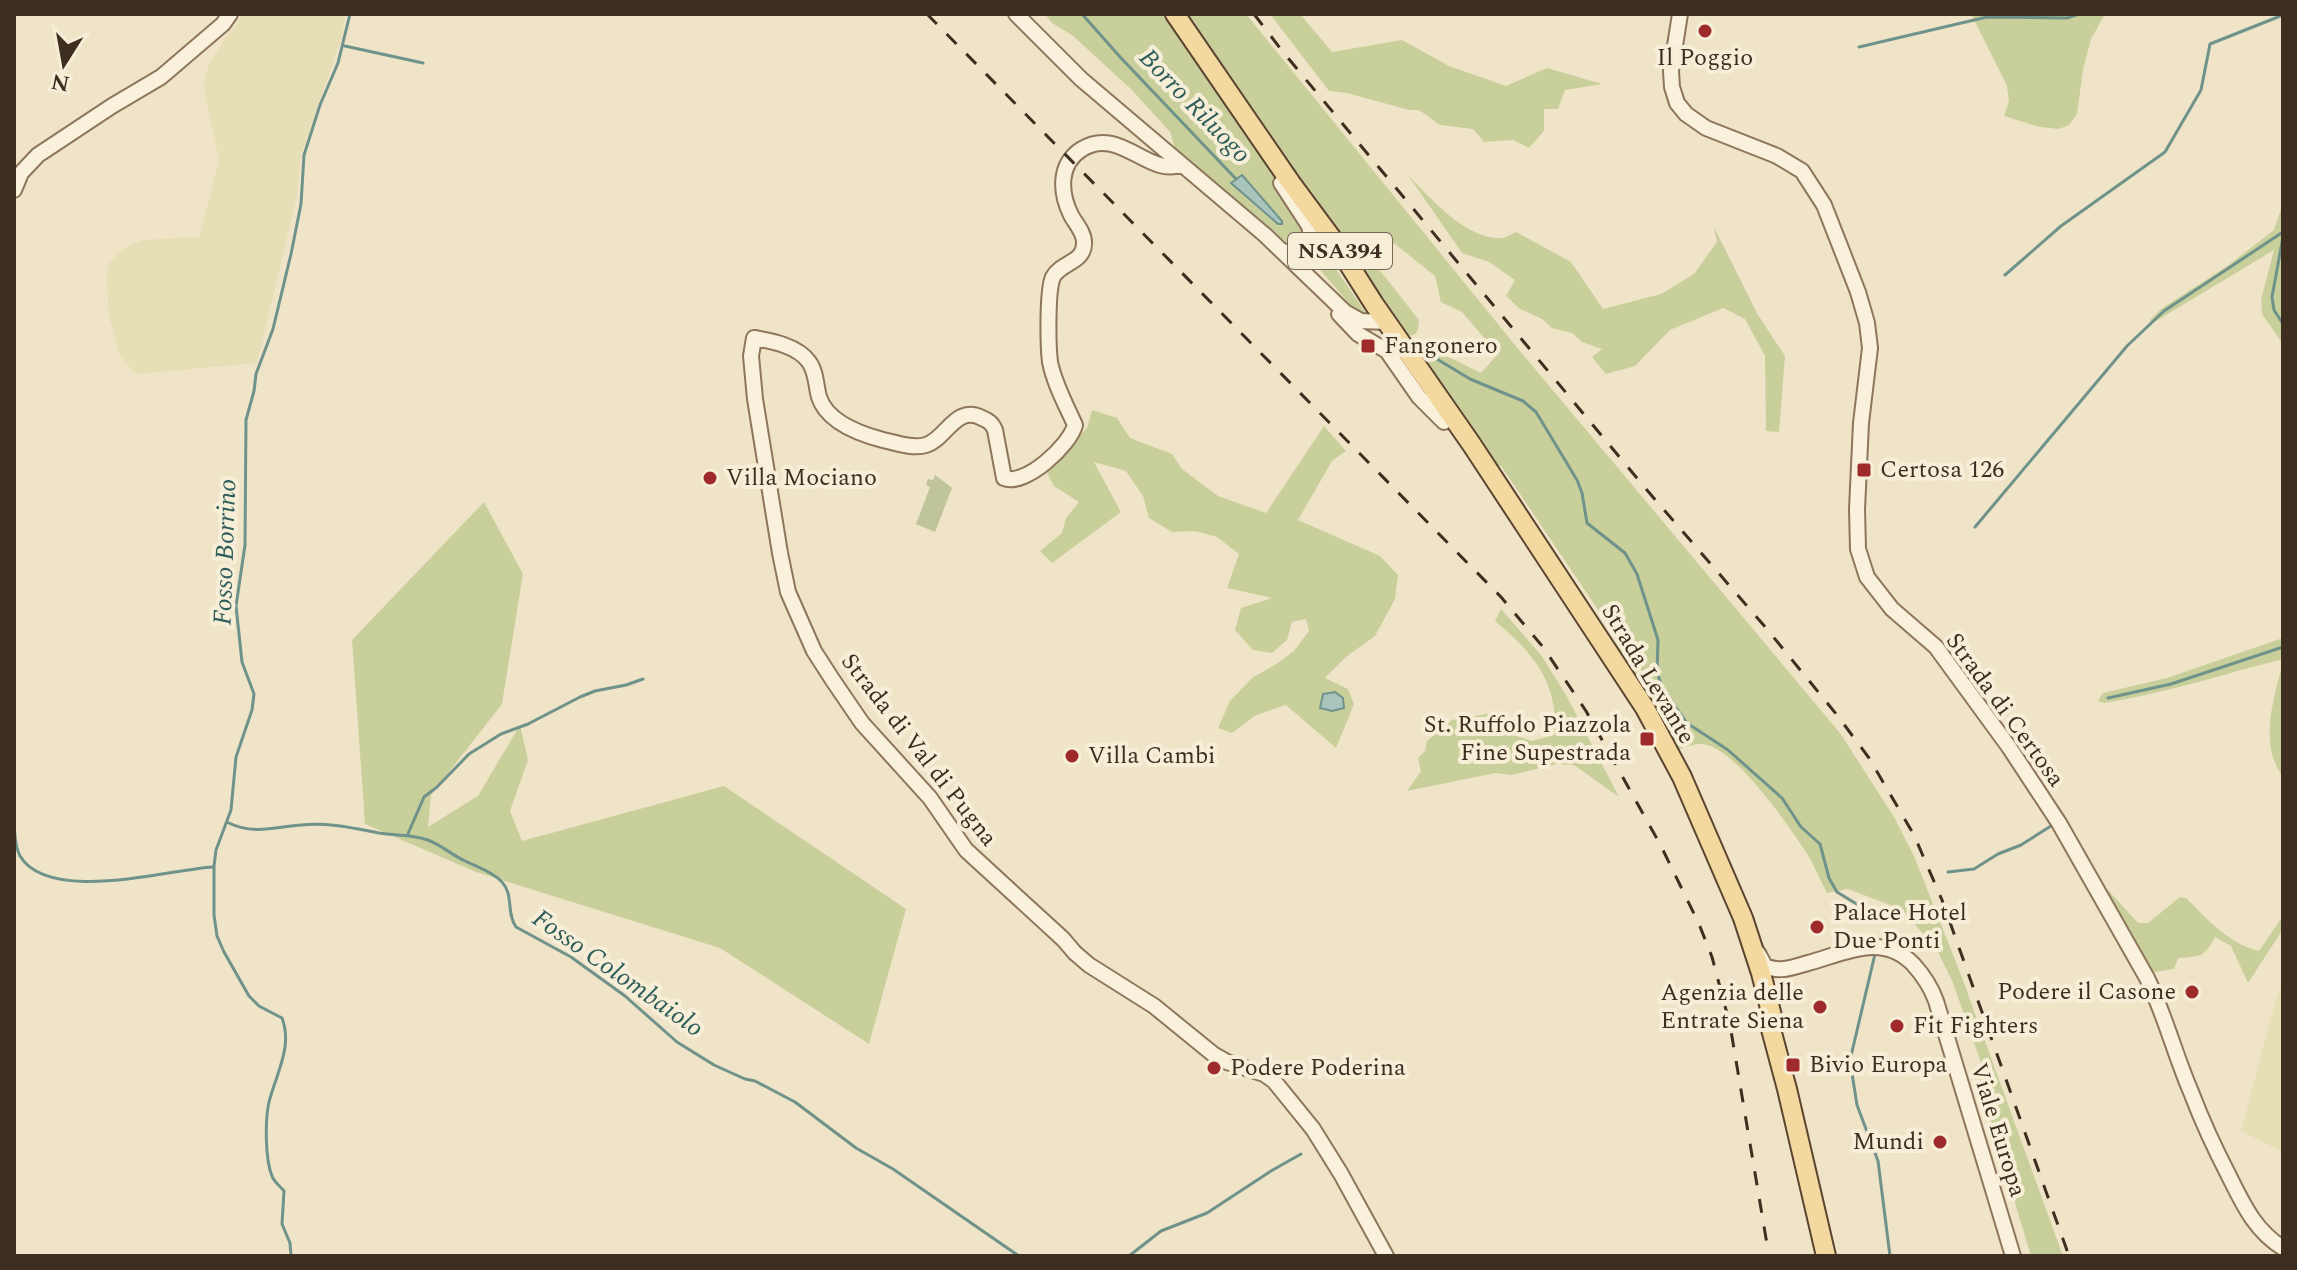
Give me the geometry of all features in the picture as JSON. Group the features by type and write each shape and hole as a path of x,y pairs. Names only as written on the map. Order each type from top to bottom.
{"main road":[{"name":"NSA394","path":"1175,14 1291,183 1324,246 1377,329"},
{"name":"Strada Levante","path":"1377,329 1444,422 1495,483"},
{"name":"Strada Levante","path":"1377,329 1472,445 1645,708 1672,758 1704,825 1749,935 1826,1256"},
{"name":"Strada Levante","path":"1735,904 1772,1022"}],"street":[{"path":"14,190 21,173 38,155 161,77 223,24 230,14"},
{"path":"1016,14 1070,70 1284,252 1348,314 1377,329"},
{"name":"Strada di Certosa","path":"1680,14 1671,71 1677,103 1686,114 1706,128 1777,156 1802,171 1824,205 1855,283 1867,323 1870,348 1861,423 1857,509 1858,549 1867,577 1892,609 1939,652 2034,783 2147,978 2214,1148 2244,1207 2263,1233 2283,1248"},
{"path":"1263,142 1269,164 1310,230 1310,238 1303,248 1284,252"},
{"name":"Strada di Val di Pugna","path":"1180,165 1166,168 1125,148 1101,144 1081,150 1066,167 1063,191 1085,245 1081,255 1052,279 1049,296 1050,362 1075,425 1073,435 1043,465 1022,477 1012,480 1004,478 995,430 992,423 977,415 966,415 926,445 915,446 876,438 840,422 828,413 822,403 809,362 803,356 779,343 754,338 751,356 755,399 780,553 788,592 814,651 862,723 930,798 966,850 1089,965 1154,1006 1213,1054 1274,1081 1320,1140 1386,1256"},
{"path":"1749,935 1765,966 1772,969 1790,968"},
{"name":"Viale Europa","path":"1790,968 1879,946 1897,951 1919,971 1936,1001 2013,1256"},
{"path":"1772,1022 1773,1000 1769,984 1790,968"}],"shaded area":[{"path":"241,14 345,14 342,36 301,155 297,196 257,363 136,374 120,356 109,317 109,263 122,249 142,240 199,237 218,165 204,89 205,76 209,64"},
{"path":"2283,985 2283,1152 2241,1131 2277,996"}],"green space":[{"path":"1045,14 1168,14 1258,144 1293,206 1303,230 1303,239 1297,243 1286,242 1276,236 1177,155 1170,132 1132,90"},
{"path":"1188,14 1246,14 1515,345 1840,733 1894,817 1914,856 1961,975 2063,1256 2031,1256 1977,1077 1985,1074 1953,983 1928,931 1923,934 1903,910 1848,889 1827,893 1786,822 1747,774 1707,745 1692,745 1677,750 1616,646 1613,632 1501,466 1496,467 1418,354 1426,346 1481,373 1498,354 1462,312 1441,302 1435,276 1395,244 1380,242 1367,254 1419,320 1414,335 1406,336"},
{"path":"1270,14 1300,14 1332,52 1402,40 1449,66 1506,86 1547,68 1602,84 1565,90 1558,109 1544,109 1544,131 1529,148 1513,140 1484,142 1473,129 1440,125 1419,110 1329,91"},
{"path":"1971,14 2105,14 2091,39 2077,114 2069,125 2059,129 2040,127 2004,116 2009,101 2007,86"},
{"path":"1408,175 1448,215 1473,231 1500,238 1516,232 1571,262 1603,309 1661,294 1694,274 1717,242 1714,227 1758,315 1785,356 1779,432 1766,431 1765,356 1745,319 1723,308 1670,330 1635,366 1606,374 1592,357 1602,349 1582,342 1572,333 1552,328 1542,319 1520,309 1506,296 1515,280 1489,262 1462,253"},
{"path":"2283,203 2283,344 2262,314 2261,300 2274,250 2156,321 2149,321 2161,309 2226,267 2274,230"},
{"path":"1316,240 1368,316 1358,314 1321,271 1328,265 1317,249 1303,262 1297,256"},
{"path":"1092,410 1117,418 1130,438 1172,454 1182,469 1218,496 1266,513 1324,426 1346,451 1332,461 1298,520 1380,556 1398,575 1395,599 1375,636 1347,656 1325,678 1348,689 1354,704 1336,748 1286,705 1256,715 1232,733 1218,728 1230,701 1252,678 1294,651 1309,631 1306,619 1292,622 1287,640 1272,653 1253,650 1235,630 1241,608 1272,598 1227,588 1239,554 1217,537 1195,531 1172,532 1149,518 1143,496 1126,471 1094,462 1121,512 1052,563 1040,551 1062,533 1066,518 1079,502 1054,486 1046,471 1087,428"},
{"path":"935,475 952,488 935,532 916,524 930,487 926,485 928,479 933,480"},
{"path":"484,502 523,574 502,704 431,795 428,827 478,796 520,725 528,760 510,811 522,841 724,786 906,909 869,1044 720,948 476,872 365,824 352,640"},
{"path":"1501,609 1541,655 1566,695 1619,797 1574,765 1557,764 1512,775 1495,773 1407,791 1421,771 1418,758 1425,751 1427,741 1452,720 1499,712 1513,735 1532,741 1554,735 1553,700 1548,685 1532,657 1495,621"},
{"path":"2283,638 2283,659 2150,694 2105,703 2098,701 2103,693 2167,678"},
{"path":"2283,661 2283,777 2271,750 2270,720"},
{"path":"2098,879 2138,923 2148,923 2180,897 2186,898 2228,937 2248,948 2259,951 2283,916 2283,929 2248,983 2231,946 2215,937 2201,955 2178,958 2174,969 2150,973"}],"water":[{"path":"1242,175 1282,224 1278,224 1231,183"},
{"path":"1335,692 1343,698 1344,708 1332,711 1320,708 1323,694"}],"waterway":[{"name":"Fosso Borrino","path":"291,1256 290,1243 282,1224 284,1191 272,1176 266,1139 269,1102 285,1050 285,1029 282,1018 259,1006 249,996 217,936 214,866 216,850 231,810 236,757 252,710 254,694 242,662 236,606 245,545 246,420 291,254 301,204 304,155 338,63 350,14"},
{"name":"Borro Riluogo","path":"1082,14 1236,179"},
{"path":"1859,47 1987,17 2067,18 2079,14"},
{"path":"2005,275 2061,226 2165,152 2201,90 2210,44 2283,15"},
{"path":"345,46 423,63"},
{"path":"1975,527 2127,346 2164,311 2283,232"},
{"path":"2283,237 2272,297 2274,310 2283,324"},
{"name":"Borro Riluogo","path":"1427,353 1470,379 1523,401 1536,412 1577,480 1587,523 1625,553 1637,574 1658,640 1657,673 1677,709 1687,723 1728,750 1782,798 1801,827 1820,844 1829,878 1837,892 1868,911"},
{"path":"2108,698 2171,684 2283,647"},
{"path":"407,836 424,797 469,754 501,734 580,697 643,679"},
{"name":"Fosso Colombaiolo","path":"229,823 247,829 331,825 416,837 433,842 490,873 506,887 516,927 571,957 625,996 677,1042 714,1065 755,1081 795,1102 856,1148 893,1169 1019,1256"},
{"path":"1948,872 1974,869 2054,824"},
{"path":"14,825 20,856 35,870 56,878 110,881 212,867"},
{"name":"Borro Riluogo","path":"1875,954 1851,1067 1857,1105 1878,1161 1890,1256"},
{"path":"1129,1256 1161,1231 1207,1213 1301,1154"}],"railway":[{"path":"927,14 1501,597 1543,647 1586,711 1661,846 1712,957 1730,1025 1769,1256"},
{"path":"1254,14 1646,489 1766,628 1869,758 1914,835 1942,900 2069,1256"}],"place":[{"name":"Il Poggio","path":"1705,31"},
{"name":"Fangonero","path":"1368,346"},
{"name":"Certosa 126","path":"1864,470"},
{"name":"Villa Mociano","path":"710,478"},
{"name":"St. Ruffolo Piazzola Fine Supestrada","path":"1647,739"},
{"name":"Villa Cambi","path":"1072,756"},
{"name":"Palace Hotel Due Ponti","path":"1817,927"},
{"name":"Podere il Casone","path":"2192,992"},
{"name":"Agenzia delle Entrate Siena","path":"1820,1007"},
{"name":"Fit Fighters","path":"1897,1026"},
{"name":"Bivio Europa","path":"1793,1065"},
{"name":"Podere Poderina","path":"1214,1068"},
{"name":"Mundi","path":"1940,1142"}]}
